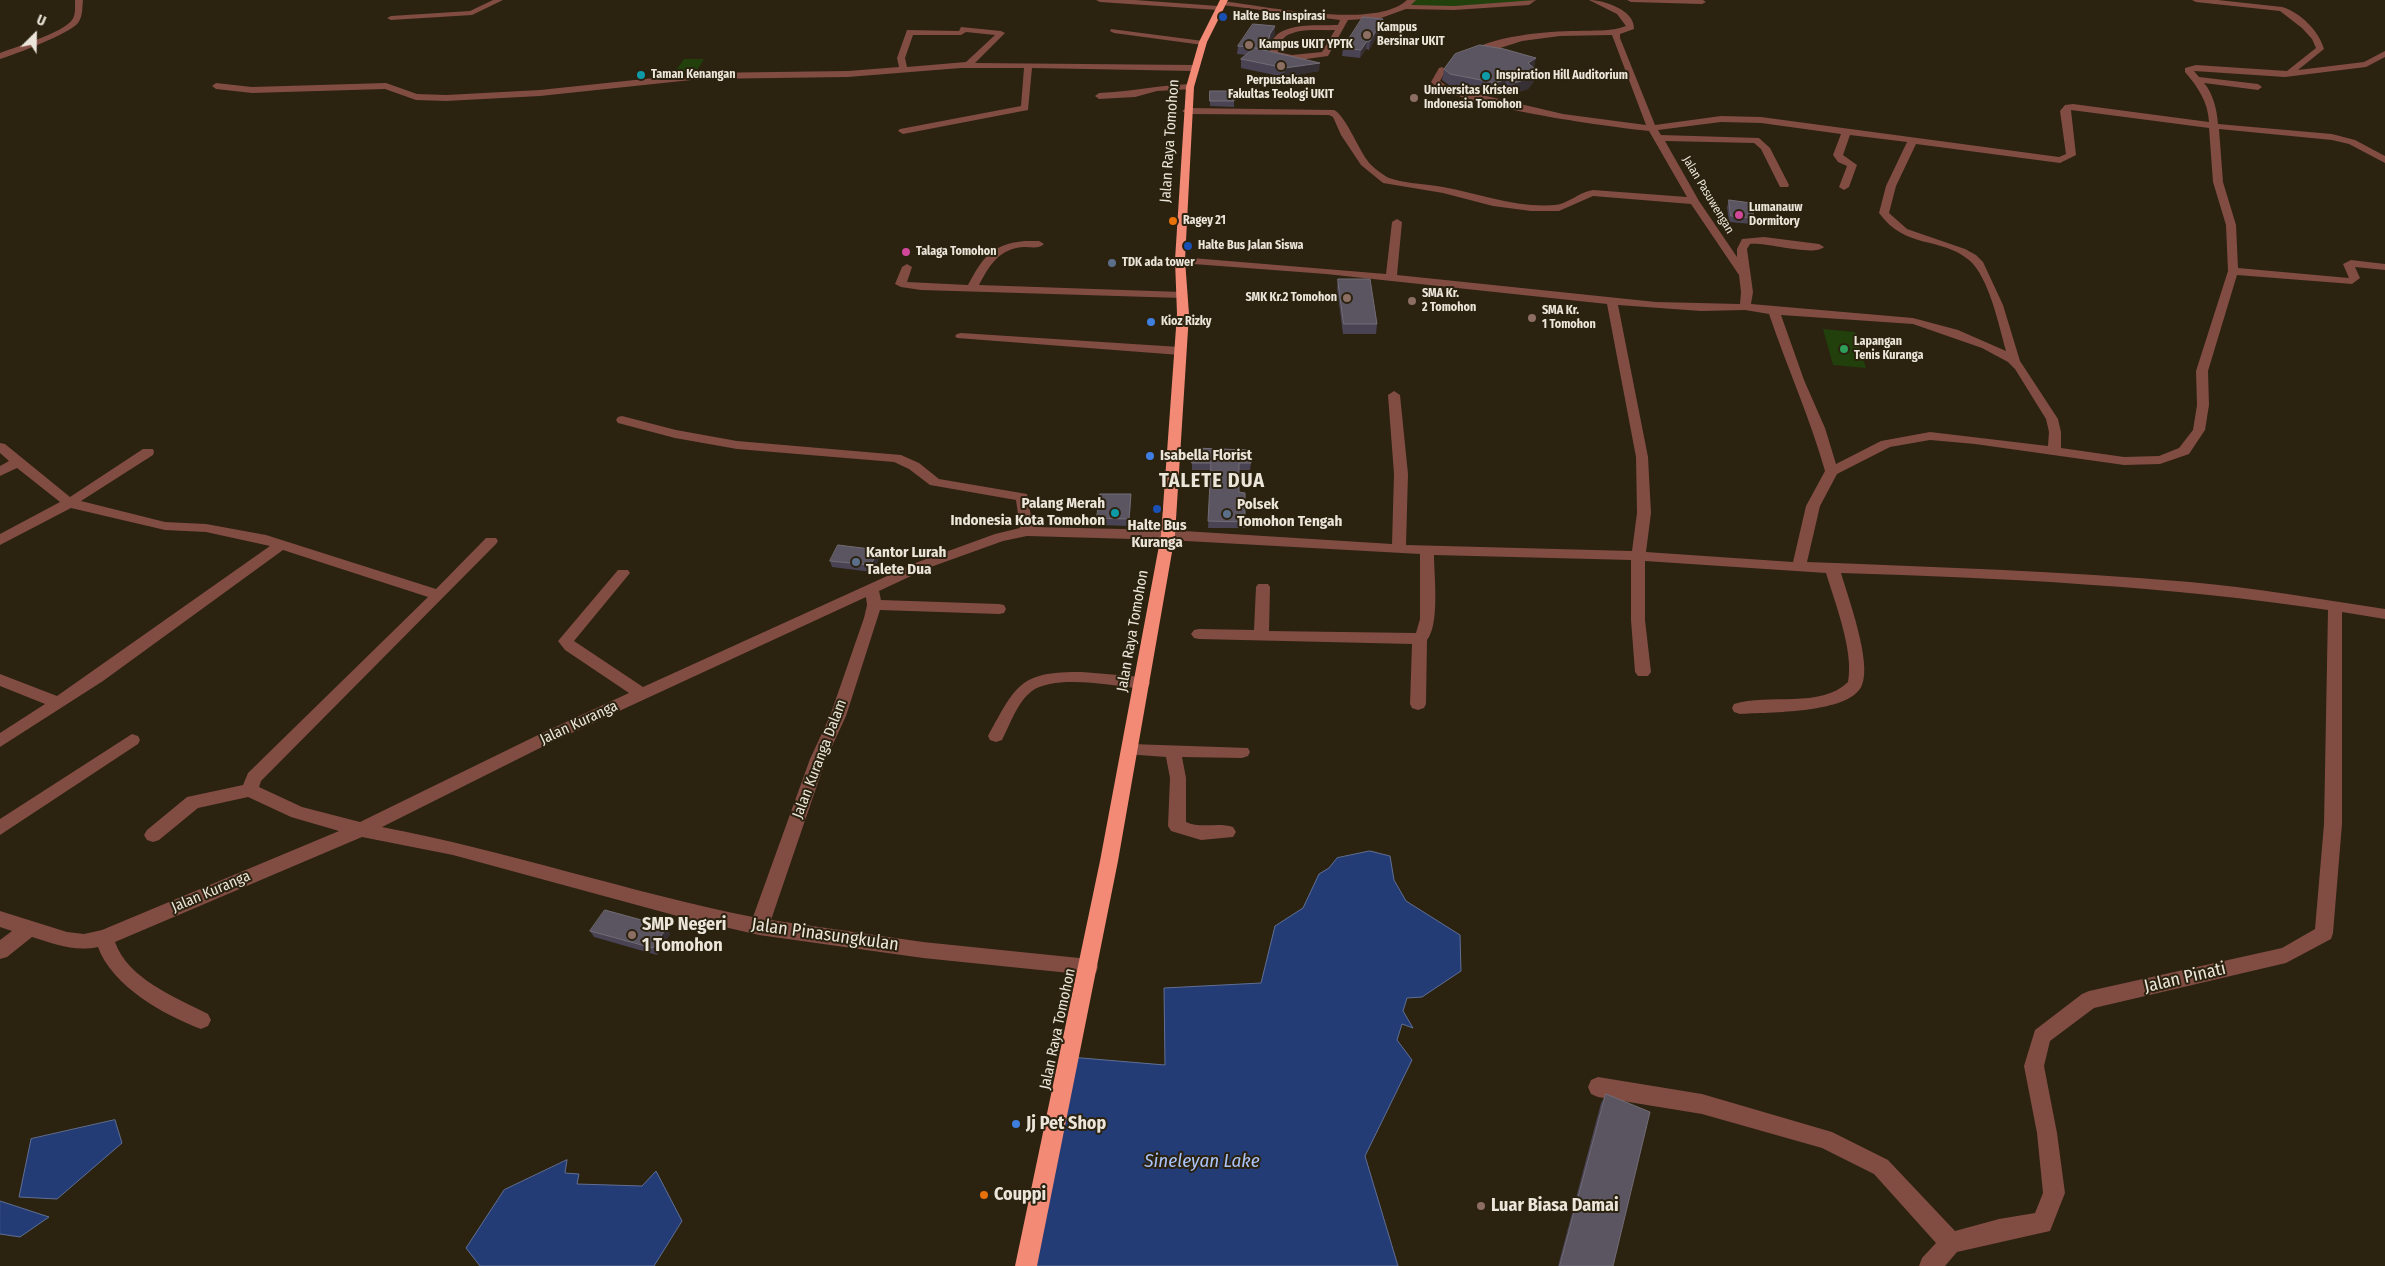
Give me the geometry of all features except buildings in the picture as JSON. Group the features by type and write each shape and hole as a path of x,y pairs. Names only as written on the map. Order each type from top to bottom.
{"highway":[{"name":"Jalan Raya Tomohon","path":"1026,1266 1089,968 1131,750 1168,535 1180,351 1182,295 1180,260 1187,111 1194,68 1221,4"}],"street":[{"path":"0,56 67,28 78,17 79,0"},
{"path":"391,18 465,14 499,0"},
{"path":"1100,0 1221,4 1345,18 1380,16 1406,7 1505,5 1529,3 1532,0"},
{"path":"1406,7 1412,0"},
{"path":"1462,58 1492,44 1509,40 1564,34 1616,33 1631,27 1628,19 1619,11 1595,0"},
{"path":"1631,0 1702,2"},
{"path":"2196,0 2290,11 2316,39 2320,49 2298,67 2285,74"},
{"path":"1340,27 1284,31 1274,45 1274,53 1292,58 1316,57 1325,54 1340,27 1345,18"},
{"path":"903,68 901,58 910,32 961,33 964,29 1001,33 968,65"},
{"path":"1114,31 1203,43"},
{"name":"Jalan Pasuwengan","path":"1616,33 1652,128 1694,201 1744,275 1747,292 1745,308"},
{"path":"1800,566 1813,506 1832,471 1886,444 1930,436 2138,462 2160,460 2184,451 2199,430 2203,405 2202,371 2228,282 2233,271 2232,225 2218,182 2215,126 2207,95 2196,79 2187,71 2190,69 2285,74 2358,66 2372,62 2385,54"},
{"path":"216,86 252,90 386,86 416,96 446,98 540,93 701,76 848,74 903,68 968,65 1194,68"},
{"path":"903,131 1024,109 1027,101 1028,66"},
{"path":"1442,70 1436,78 1436,82 1445,88 1490,101 1563,117 1652,128 1712,120 1742,119 1847,131 2060,160 2071,155 2064,111 2068,107 2215,126 2332,137 2352,142 2385,160"},
{"path":"2196,79 2258,86"},
{"path":"1099,96 1135,94 1157,88 1190,87"},
{"path":"1187,111 1315,110 1331,112 1337,115 1346,135 1364,163 1383,180 1444,190 1493,203 1532,208 1559,208 1585,194 1592,193 1694,201"},
{"path":"1844,187 1852,165 1841,160 1838,155 1847,131"},
{"path":"1659,138 1741,138 1756,140 1765,148 1784,185"},
{"path":"1913,140 1890,186 1884,213 1902,231 1962,252 1972,257 1978,264 1998,305 2015,360 2052,419 2055,432 2054,452"},
{"path":"1391,278 1397,222"},
{"path":"1744,275 1742,250 1746,242 1757,240 1799,247 1819,247"},
{"path":"972,288 983,266 990,257 1002,248 1013,243 1039,244"},
{"path":"1180,260 1262,265 1612,301 1707,308 1745,308 1925,324 2015,360"},
{"path":"2233,271 2352,281 2355,278 2348,264 2385,267"},
{"path":"907,267 901,280 901,284 905,285 1137,295 1182,295"},
{"path":"1612,301 1642,457 1644,513 1638,556 1638,620 1642,672"},
{"path":"1774,311 1798,380 1819,428 1832,471"},
{"path":"961,336 1180,351"},
{"path":"1394,395 1401,474 1398,548"},
{"path":"622,420 675,434 737,445 896,458 914,466 935,482 1022,497 1027,532"},
{"path":"0,447 69,503 152,523 234,532 439,594"},
{"path":"0,540 69,503 148,452"},
{"path":"0,472 17,462"},
{"name":"Jalan Kuranga","path":"0,919 67,940 84,942 104,938 362,829 641,694 873,598 923,565 964,549 1027,532 1168,535 1427,550 1638,556 1832,568 2033,576 2164,584 2264,595 2385,614"},
{"path":"153,835 193,802 250,790 254,778 491,541"},
{"path":"0,742 113,667 281,545"},
{"path":"1199,634 1405,640 1420,638 1424,634 1428,618 1427,550"},
{"path":"1740,708 1821,701 1848,692 1855,684 1858,670 1852,640 1832,568"},
{"path":"622,574 566,641 570,646 641,694"},
{"path":"1261,635 1263,587"},
{"path":"873,598 999,609"},
{"name":"Jalan Kuranga Dalam","path":"759,926 818,759 838,716 873,598"},
{"name":"Jalan Pinati","path":"1951,1243 1999,1230 2042,1223 2054,1193 2047,1133 2034,1066 2042,1036 2090,1000 2286,955 2324,933 2333,824 2336,606"},
{"path":"1418,704 1420,638"},
{"path":"996,736 1022,692 1036,682 1064,678 1142,683"},
{"path":"0,680 59,703"},
{"path":"0,828 132,740"},
{"path":"1131,750 1242,752"},
{"path":"1173,750 1178,778 1176,826 1187,832 1202,835 1227,832"},
{"name":"Jalan Pinasungkulan","path":"250,790 262,798 302,813 362,829 454,848 650,902 759,926 990,958 1089,968"},
{"path":"0,951 28,928"},
{"path":"104,938 112,960 134,980 166,1002 201,1020"},
{"path":"1598,1088 1702,1104 1825,1139 1881,1167 1951,1243 1930,1266"}],"green space":[{"path":"1412,0 1532,1 1454,8 1406,7"},
{"path":"684,59 704,59 696,72 674,73"},
{"name":"Lapangan Tenis Kuranga","path":"1823,329 1855,332 1866,368 1833,365"}],"water":[{"name":"Sineleyan Lake","path":"1370,851 1390,856 1394,880 1406,901 1460,935 1461,971 1422,997 1407,998 1403,1011 1413,1028 1402,1024 1397,1040 1412,1060 1365,1156 1398,1266 1026,1266 1070,1057 1165,1065 1164,988 1261,983 1275,926 1303,908 1319,874 1329,868 1337,858"},
{"path":"115,1120 122,1143 57,1199 19,1197 31,1139"},
{"path":"567,1160 565,1173 579,1174 577,1184 642,1186 656,1171 682,1221 654,1266 480,1266 466,1248 504,1190"},
{"path":"0,1201 49,1217 20,1237 0,1234"}],"place":[{"name":"Halte Bus Inspirasi","path":"1223,17"},
{"name":"Kampus Bersinar UKIT","path":"1367,35"},
{"name":"Kampus UKIT YPTK","path":"1249,45"},
{"name":"Perpustakaan Fakultas Teologi UKIT","path":"1281,66"},
{"name":"Taman Kenangan","path":"641,75"},
{"name":"Inspiration Hill Auditorium","path":"1486,76"},
{"name":"Universitas Kristen Indonesia Tomohon","path":"1414,98"},
{"name":"Lumanauw Dormitory","path":"1739,215"},
{"name":"Ragey 21","path":"1173,221"},
{"name":"Halte Bus Jalan Siswa","path":"1188,246"},
{"name":"Talaga Tomohon","path":"906,252"},
{"name":"TDK ada tower","path":"1112,263"},
{"name":"SMK Kr.2 Tomohon","path":"1347,298"},
{"name":"SMA Kr. 2 Tomohon","path":"1412,301"},
{"name":"SMA Kr. 1 Tomohon","path":"1532,318"},
{"name":"Kioz Rizky","path":"1151,322"},
{"name":"Lapangan Tenis Kuranga","path":"1844,349"},
{"name":"Isabella Florist","path":"1150,456"},
{"name":"Halte Bus Kuranga","path":"1157,509"},
{"name":"Palang Merah Indonesia Kota Tomohon","path":"1115,513"},
{"name":"Polsek Tomohon Tengah","path":"1227,514"},
{"name":"Kantor Lurah Talete Dua","path":"856,562"},
{"name":"SMP Negeri 1 Tomohon","path":"632,935"},
{"name":"Jj Pet Shop","path":"1016,1124"},
{"name":"Couppi","path":"984,1195"},
{"name":"Luar Biasa Damai","path":"1481,1206"}],"district":[{"name":"TALETE DUA","path":"1212,481"}]}
